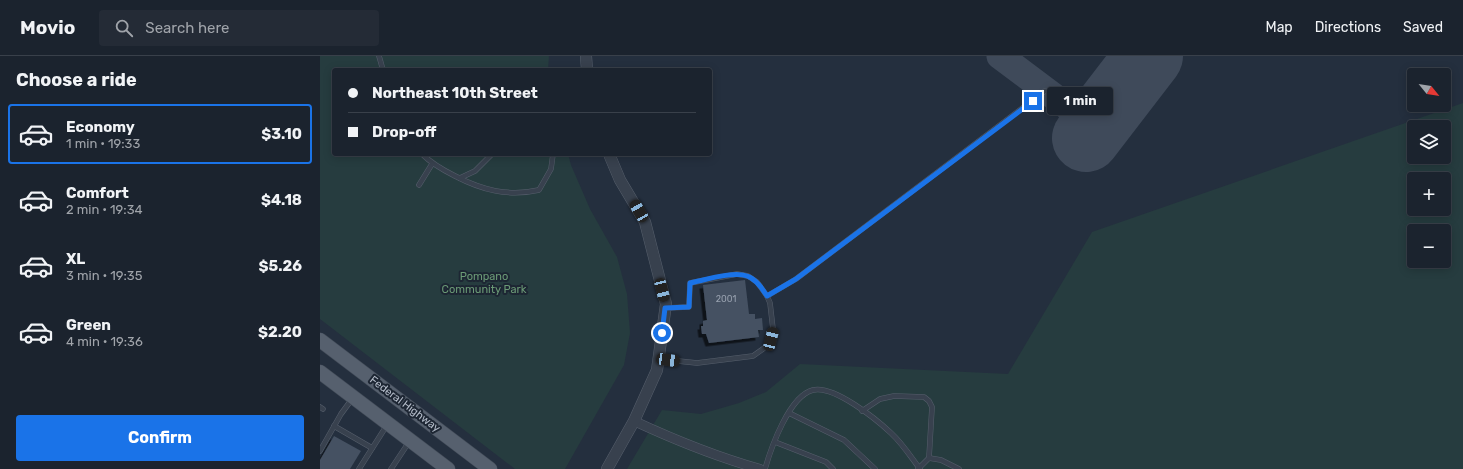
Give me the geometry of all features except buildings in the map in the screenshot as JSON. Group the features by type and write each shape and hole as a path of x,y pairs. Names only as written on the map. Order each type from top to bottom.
{"main road":[{"name":"Federal Highway","path":"320,340 490,469"},
{"path":"320,372 448,469"}],"street":[{"path":"586,56 587,68"},
{"path":"607,469 634,421 657,370 666,304 645,222 620,180 609,156"},
{"path":"634,421 669,437 736,462 760,469"}],"lane":[{"path":"379,56 382,68"},
{"path":"767,296 796,279 1045,91"},
{"path":"424,156 432,164 480,188 509,194 520,194 539,190 551,169 553,156"},
{"path":"460,178 475,171 490,156"},
{"path":"419,186 432,164"},
{"path":"659,359 697,363 753,356 767,346 774,329 771,308 767,296 757,282 748,276 737,274 690,283 689,307 665,308"},
{"path":"765,469 781,425 796,402 812,390 825,390 845,399 862,411 892,434 919,469 929,458 932,407 930,400 924,397 894,396 880,399 862,411"},
{"path":"320,451 353,397"},
{"path":"789,413 844,440 867,459 875,469"},
{"path":"359,469 388,424"},
{"path":"334,426 372,448"},
{"path":"398,469 392,467 410,440"},
{"path":"775,442 826,462 833,469"},
{"path":"929,458 941,460 959,469"}],"green space":[{"name":"Pompano Community Park","path":"320,56 549,56 548,68 332,68 332,156 569,156 590,209 617,257 627,294 630,333 624,365 565,469 515,469 320,319"},
{"path":"1463,103 1463,469 627,469 662,410 701,414 739,403 766,392 800,364 1008,374 1092,232 1407,122 1407,164 1451,164 1451,120 1414,120 1437,112 1451,112 1451,107"}],"taxiway":[{"path":"1000,56 1076,113 1086,114 1096,112 1114,102"}],"runway":[{"path":"1086,138 1149,56"}],"route":[{"path":"662,333 665,308 689,307 690,283 737,274 748,276 757,282 767,296 796,279 1033,101"}]}
